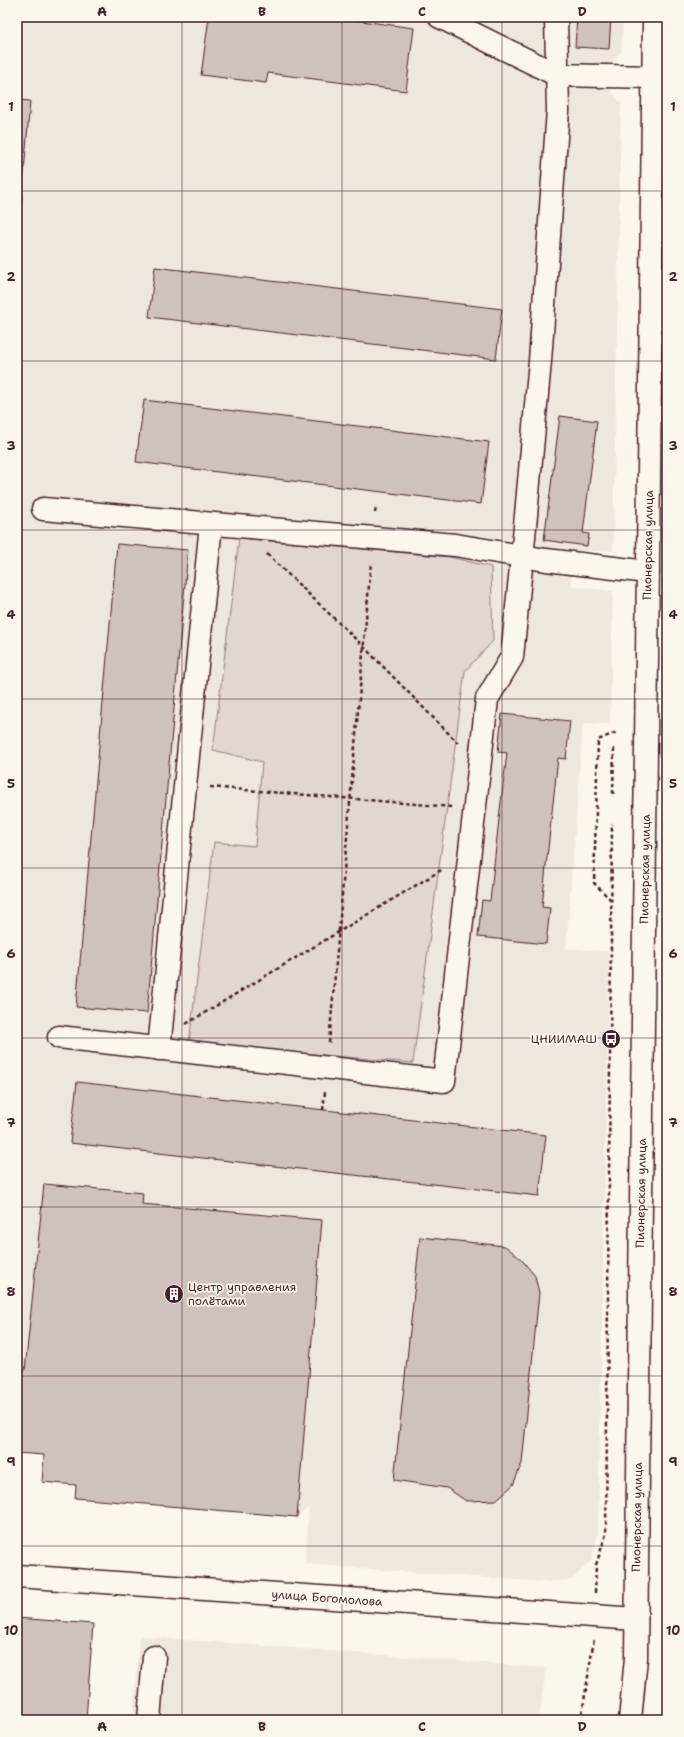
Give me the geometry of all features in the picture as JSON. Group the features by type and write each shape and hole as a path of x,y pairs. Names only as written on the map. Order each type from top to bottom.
{"main road":[{"path":"440,17 556,75 653,77"},
{"path":"59,1038 159,1045 327,1068 444,1081 487,699 512,657 540,361 558,110 556,75 556,17"},
{"name":"Пионерская улица","path":"630,1720 634,1681 636,1619 648,572 658,404 653,77 654,17"},
{"path":"43,509 455,546 522,557 648,572"},
{"path":"159,1045 211,524"},
{"name":"улица Богомолова","path":"17,1576 636,1619"},
{"path":"149,1720 154,1657"}],"path":[{"path":"323,1110 376,506"},
{"path":"267,554 364,647 480,765"},
{"path":"612,900 594,883 598,740 617,732"},
{"path":"613,794 614,746"},
{"path":"185,785 474,808"},
{"path":"582,1720 593,1649 596,1565 606,1534 612,824"},
{"path":"159,1045 339,931 470,854"}],"shaded area":[{"path":"17,17 623,17 621,52 612,64 611,92 621,103 613,551 575,551 571,586 613,591 610,724 583,723 566,948 609,952 598,1533 591,1561 571,1580 542,1582 305,1564 309,1507 297,1517 75,1498 76,1485 42,1482 44,1455 17,1453"},
{"path":"239,538 450,557 491,567 493,641 465,671 413,1063 189,1043 214,842 255,846 262,762 213,750"},
{"path":"139,1636 546,1668 539,1720 133,1720"}],"building":[{"path":"209,17 332,17 414,28 406,91 268,73 266,83 201,75"},
{"path":"577,17 611,17 609,49 575,47"},
{"path":"17,100 30,101 17,255"},
{"path":"155,267 502,309 496,359 149,317"},
{"path":"144,400 489,442 481,504 136,462"},
{"path":"560,416 597,421 583,533 589,534 587,546 544,540"},
{"path":"117,544 188,550 147,1013 76,1007"},
{"path":"502,714 570,721 566,759 558,758 546,866 542,907 550,908 546,944 478,937 482,900 490,901 507,753 498,752"},
{"path":"77,1082 546,1135 539,1196 70,1143"},
{"name":"Центр управления полётами","path":"44,1184 143,1193 142,1204 322,1220 297,1517 75,1498 76,1485 42,1482 44,1455 17,1453 17,1369 25,1370"},
{"path":"420,1237 505,1246 521,1259 535,1276 539,1293 522,1463 513,1485 496,1500 466,1501 447,1488 394,1480"},
{"path":"17,1618 93,1624 86,1720 17,1720"}],"place":[{"name":"ЦНИИМАШ","path":"611,1039"},
{"name":"Центр управления полётами","path":"174,1294"}]}
